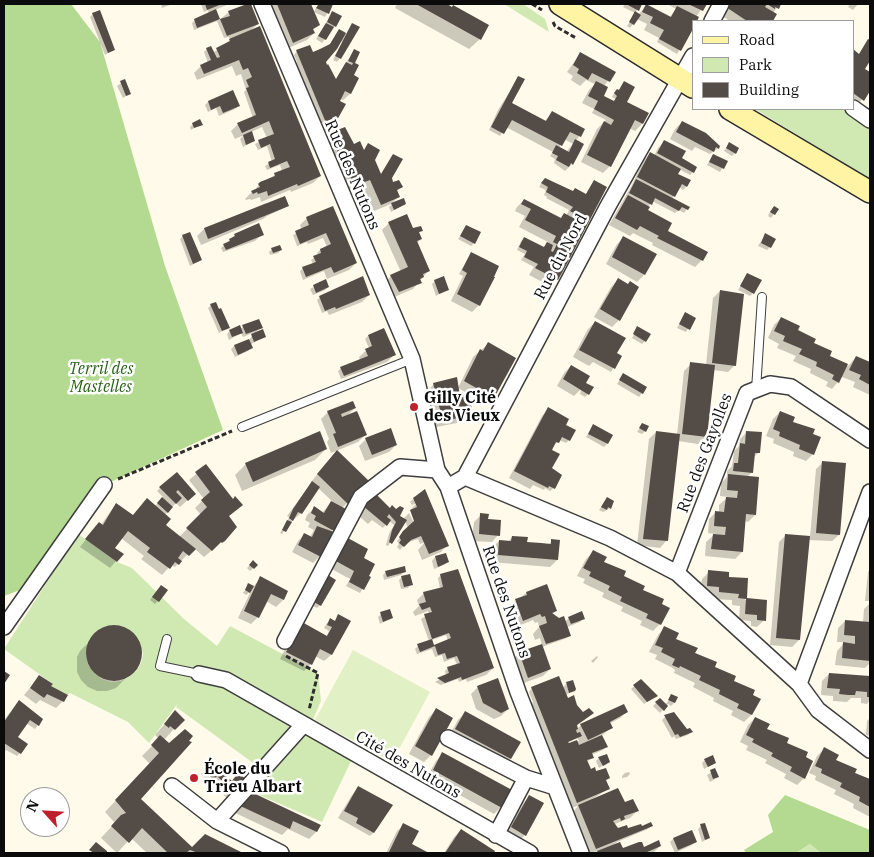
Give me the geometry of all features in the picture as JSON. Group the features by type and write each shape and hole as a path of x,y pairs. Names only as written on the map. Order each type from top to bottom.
{"main road":[{"path":"560,4 686,83"},
{"path":"732,110 870,192"}],"street":[{"name":"Rue des Nutons","path":"262,4 412,359 438,470 448,487 518,692 581,853"},
{"name":"Rue du Nord","path":"465,478 608,206 686,83 692,60"},
{"path":"854,109 870,120"},
{"name":"Rue des Gayolles","path":"677,574 747,393 770,384 791,387 870,440"},
{"path":"285,641 361,497 400,467 438,470"},
{"path":"448,487 465,478 610,538 677,574 799,684 818,710 870,750"},
{"path":"4,627 104,485"},
{"path":"799,684 870,492"},
{"name":"Cité des Nutons","path":"199,674 226,680 530,853"},
{"path":"217,821 303,725"},
{"path":"448,738 526,778 555,787"},
{"path":"496,835 526,778"},
{"path":"172,786 217,821 281,853"}],"lane":[{"path":"756,390 762,297"},
{"path":"242,427 412,359"},
{"path":"167,639 160,666 199,674"}],"path":[{"path":"104,485 242,427"},
{"path":"285,641 279,652 318,673 312,702 303,725"}],"green space":[{"name":"Terril des Mastelles","path":"4,4 71,4 100,42 165,266 223,430 104,485 24,592 20,590 4,596"},
{"path":"504,4 523,4 545,19 549,32"},
{"path":"757,110 850,110 870,123 870,179"},
{"path":"78,534 117,562 132,568 184,619 217,646 230,626 318,673 321,701 310,726 352,759 322,822 250,791 256,765 176,707 178,703 149,743 128,722 70,693 68,695 51,686 53,684 4,649","holes":["113,625 122,626 130,630 137,637 143,654 141,663 136,671 121,681 111,682 95,674 89,666 86,658 87,648 90,639 96,632"]},
{"path":"353,650 430,692 392,762 315,720"},
{"path":"785,795 870,830 870,853 821,853 810,844 796,853 746,853 744,850 773,832 768,815"},
{"path":"810,844 821,853 796,853"}],"building":[{"path":"205,4 222,4 207,10"},
{"path":"251,4 259,24 227,36 220,19 230,16 228,11"},
{"path":"277,4 311,4 320,25 313,29 315,33 293,43"},
{"path":"319,4 333,4 329,14 316,8"},
{"path":"416,4 447,4 452,7 453,5 489,25 481,40"},
{"path":"626,4 642,4 639,11"},
{"path":"646,4 671,17 677,6 699,17 698,20 692,20 692,31 681,51 659,39 664,30 650,23 653,17 642,12"},
{"path":"688,4 707,4 703,11"},
{"path":"728,4 767,4 765,7 777,14 774,20 746,20 729,9"},
{"path":"767,4 781,4 779,9 775,7 775,9"},
{"path":"216,9 220,19 197,28 194,19"},
{"path":"100,10 115,50 108,53 92,13"},
{"path":"332,11 342,16 336,27 327,22"},
{"path":"635,11 641,15 634,25 629,22"},
{"path":"326,23 334,27 326,40 318,36"},
{"path":"352,23 360,27 341,59 335,56"},
{"path":"260,26 321,176 268,196 267,191 253,194 251,191 260,187 258,184 260,182 275,176 274,173 290,167 287,161 270,168 268,162 275,159 270,144 261,148 258,140 274,134 269,121 242,133 237,123 256,115 246,88 249,87 246,80 252,77 248,68 243,70 239,60 204,74 200,65 211,60 206,48 211,46 217,58 220,57 216,48 230,41 229,39"},
{"path":"339,29 346,33 337,49 326,62 327,65 336,79 346,62 352,65 353,63 348,61 354,49 360,52 355,63 359,65 354,75 359,78 351,94 345,91 340,101 346,104 332,129 329,130 296,50 310,45 313,52 320,49 330,44"},
{"path":"868,39 870,40 870,61 865,69 870,72 870,91 864,101 854,94 854,50 859,54"},
{"path":"580,52 616,72 610,82 592,73 588,80 577,73 579,69 573,65"},
{"path":"518,76 525,79 512,103 546,121 552,111 585,129 581,137 570,132 562,146 512,120 504,134 491,127"},
{"path":"125,79 131,94 126,96 120,81"},
{"path":"596,81 608,87 604,96 614,101 617,96 614,93 617,89 619,90 624,81 635,87 627,102 649,113 643,124 635,120 611,167 587,155 604,121 611,125 614,120 594,109 598,101 588,96"},
{"path":"233,90 240,106 223,113 220,106 211,110 208,101"},
{"path":"200,119 203,125 194,128 192,123"},
{"path":"682,121 706,133 720,146 719,149 716,147 714,152 676,132"},
{"path":"345,127 354,144 360,141 364,150 368,143 380,150 375,160 381,174 393,154 403,159 392,178 393,182 399,180 403,187 397,190 400,197 381,205 370,180 352,187 330,133"},
{"path":"252,131 255,141 246,145 243,135"},
{"path":"575,139 584,144 573,165 571,163 569,167 556,160 558,156 552,153 556,145 569,152"},
{"path":"664,140 686,151 682,158 697,167 694,173 657,153"},
{"path":"729,142 739,148 736,154 726,148"},
{"path":"650,152 681,169 678,174 691,180 687,187 682,184 675,197 637,177"},
{"path":"713,154 728,161 724,169 709,162"},
{"path":"545,178 573,191 575,188 586,194 594,180 607,187 570,258 560,252 558,254 569,260 558,280 535,268 538,264 524,257 527,251 519,247 524,237 544,247 547,242 553,245 551,251 553,252 557,244 553,242 556,236 525,220 531,209 521,204 524,199 561,218 564,213 577,220 579,216 570,211 573,207 546,192 548,187 541,183"},
{"path":"636,179 690,207 688,210 682,207 679,211 655,198 652,205 629,193"},
{"path":"628,195 650,207 648,210 672,223 668,231 708,252 703,261 657,238 659,236 640,226 637,230 615,218"},
{"path":"285,196 289,206 208,239 204,228"},
{"path":"404,198 406,204 394,210 391,203"},
{"path":"333,206 357,263 334,273 331,267 306,277 302,267 316,262 313,256 321,253 320,249 331,244 326,233 300,244 295,231 309,225 306,217"},
{"path":"774,206 779,209 775,215 770,212"},
{"path":"407,214 413,228 421,226 423,231 419,232 422,239 417,241 430,271 423,274 424,277 420,279 422,283 399,292 390,275 408,267 388,222"},
{"path":"259,223 264,235 226,250 223,244 230,241 229,239 235,236 234,234"},
{"path":"466,225 481,232 475,244 460,236"},
{"path":"190,232 202,260 193,264 182,235"},
{"path":"765,233 776,239 771,248 761,243"},
{"path":"623,236 657,254 645,275 612,257"},
{"path":"280,245 282,250 273,253 271,248"},
{"path":"471,252 499,266 480,306 457,294 467,273 462,270"},
{"path":"747,273 762,280 754,294 740,286"},
{"path":"363,276 370,295 336,309 335,307 325,311 319,296"},
{"path":"444,276 449,290 439,294 434,280"},
{"path":"618,278 628,284 630,281 639,287 620,321 600,309"},
{"path":"326,279 329,287 316,293 313,285"},
{"path":"720,290 744,294 736,366 712,363"},
{"path":"216,302 219,309 221,308 230,328 222,331 210,304"},
{"path":"685,312 696,318 690,330 679,324"},
{"path":"781,317 800,326 798,330 816,339 814,343 832,351 830,356 848,364 839,383 832,379 834,375 816,366 817,362 799,354 802,349 783,341 785,336 774,331"},
{"path":"259,319 263,328 246,334 242,325"},
{"path":"595,321 626,338 617,353 622,356 615,369 579,350"},
{"path":"240,325 243,333 232,337 229,330"},
{"path":"637,326 651,334 646,342 633,334"},
{"path":"384,328 396,355 344,376 340,367 368,356 365,349 372,346 368,335"},
{"path":"263,329 266,337 254,342 251,334"},
{"path":"249,339 253,348 238,355 234,345"},
{"path":"488,342 516,358 494,398 464,381 480,349 483,351"},
{"path":"856,356 870,362 870,385 859,379 861,375 849,370"},
{"path":"690,362 715,365 707,437 682,434"},
{"path":"571,365 590,376 586,383 594,387 589,395 563,379"},
{"path":"623,373 647,387 643,394 619,380"},
{"path":"457,377 460,396 469,394 473,415 443,421 433,383"},
{"path":"353,401 356,408 341,414 342,417 357,411 367,435 338,447 333,434 336,433 327,411"},
{"path":"548,407 569,419 566,425 576,430 570,441 562,437 559,443 556,442 552,450 560,454 552,468 562,475 555,489 549,486 548,488 514,471"},
{"path":"780,411 795,417 793,422 815,429 813,434 821,437 814,455 799,449 800,445 779,436 780,432 773,429"},
{"path":"642,423 649,426 646,432 639,428"},
{"path":"593,424 613,435 608,444 588,434"},
{"path":"391,428 397,445 372,455 365,438"},
{"path":"320,431 327,449 253,482 245,463"},
{"path":"656,431 680,434 668,541 643,539"},
{"path":"746,431 762,432 760,453 755,453 753,473 733,471 734,463 738,463 740,443 745,444"},
{"path":"337,450 369,481 348,504 317,474"},
{"path":"822,461 846,463 840,535 816,533"},
{"path":"206,464 233,499 235,496 243,505 229,516 237,527 225,541 221,542 212,551 186,528 207,507 201,500 210,492 195,472"},
{"path":"177,472 196,494 188,501 178,490 176,492 182,498 176,504 159,487"},
{"path":"728,474 759,477 756,515 746,514 743,552 711,549 713,534 725,535 726,527 714,526 715,511 724,512 726,497 737,498 738,491 727,490"},
{"path":"312,481 320,487 302,514 298,512 293,521 289,518 293,509"},
{"path":"425,489 449,546 429,554 421,536 411,540 404,547 399,543 401,540 399,537 403,531 414,521 410,510 417,507 413,498"},
{"path":"375,493 390,508 392,505 396,509 400,506 404,508 400,516 407,520 392,544 389,542 396,522 389,514 387,517 391,520 387,526 363,506"},
{"path":"162,497 173,507 168,513 157,503"},
{"path":"607,497 614,501 611,509 608,507 607,510 601,507"},
{"path":"147,498 171,519 166,525 196,549 189,556 183,551 178,558 182,561 179,565 175,562 170,569 147,552 150,548 128,531 115,548 124,554 117,562 85,539 99,522 103,525 116,503 133,515"},
{"path":"331,501 346,509 334,531 314,520 316,516 311,513 314,506 324,513"},
{"path":"480,513 489,514 488,519 501,520 500,536 479,534"},
{"path":"287,520 292,522 286,532 282,530"},
{"path":"317,526 334,532 321,557 298,545 304,533 312,537"},
{"path":"785,534 810,536 800,640 776,638"},
{"path":"512,536 528,537 527,542 551,544 551,539 560,540 558,560 498,555 499,540 511,541"},
{"path":"346,537 368,549 364,558 375,564 364,590 349,582 354,571 334,560"},
{"path":"593,550 607,557 604,562 626,571 624,576 645,586 643,590 664,599 662,604 670,608 661,625 646,618 648,614 620,601 622,597 608,590 610,586 589,576 591,572 583,568"},
{"path":"446,553 449,562 438,567 435,556"},
{"path":"253,560 258,565 254,569 249,565"},
{"path":"405,566 406,572 387,577 385,571"},
{"path":"458,569 494,668 462,680 461,677 445,683 437,678 449,673 447,667 460,663 457,656 447,659 445,653 438,655 435,646 420,652 417,644 432,639 424,614 432,612 430,607 422,610 419,604 426,602 423,592 443,587 440,574","holes":["449,633 451,638 434,645 432,639"]},
{"path":"708,570 729,572 729,577 748,578 747,598 767,600 766,621 757,620 757,615 745,614 746,599 738,598 739,594 719,592 719,587 707,586"},
{"path":"410,574 413,585 404,587 401,576"},
{"path":"328,575 336,580 321,606 314,602"},
{"path":"260,576 288,591 284,600 271,594 259,618 244,611"},
{"path":"248,583 254,586 250,593 245,590"},
{"path":"547,584 557,611 552,613 559,618 564,616 571,636 546,644 539,626 547,623 545,616 542,617 540,614 523,621 515,599 527,595 526,592"},
{"path":"161,585 168,590 159,602 152,597"},
{"path":"390,609 393,618 383,622 380,612"},
{"path":"582,611 585,619 571,624 568,617"},
{"path":"338,614 351,621 332,655 320,649 312,665 286,652 302,622 327,636 332,627 327,625 330,618 335,621"},
{"path":"845,620 870,622 870,661 842,658 843,642 855,644 855,636 844,635"},
{"path":"114,625 125,627 134,633 140,642 142,653 140,664 134,673 125,679 114,681 103,679 94,673 88,664 86,653 88,642 94,633 103,627"},
{"path":"664,626 679,633 676,639 698,648 695,653 717,662 715,667 736,676 734,681 755,690 753,695 761,699 752,715 737,708 739,704 719,694 720,690 699,680 701,676 680,666 679,668 672,665 675,659 661,652 663,648 655,645"},
{"path":"542,644 551,669 528,678 519,652"},
{"path":"4,671 10,675 4,684"},
{"path":"829,673 870,676 870,697 867,697 867,692 856,691 855,695 848,695 839,694 840,689 827,688"},
{"path":"39,675 53,684 51,686 68,695 64,702 47,694 44,698 30,688"},
{"path":"559,676 568,698 574,695 577,705 583,712 589,708 594,713 577,725 577,733 580,732 582,736 568,742 577,740 579,745 602,735 608,747 592,753 594,758 587,760 591,769 595,767 596,771 606,768 610,778 606,780 610,789 577,803 531,687"},
{"path":"498,678 509,709 501,713 483,703 477,686"},
{"path":"641,679 658,696 647,702 633,685"},
{"path":"573,680 576,689 569,693 566,682"},
{"path":"671,694 678,697 675,703 668,700"},
{"path":"660,698 668,706 664,711 655,702"},
{"path":"19,700 43,719 39,726 30,720 18,737 28,744 21,754 4,743 4,722"},
{"path":"624,704 628,712 610,722 613,728 588,740 580,724"},
{"path":"436,708 453,718 432,756 415,746"},
{"path":"175,710 185,720 175,730 164,724"},
{"path":"465,711 521,742 511,759 455,729"},
{"path":"674,712 687,729 690,728 693,732 680,737 678,734 675,735 664,715"},
{"path":"755,717 770,724 767,729 789,738 787,743 808,752 806,757 813,761 805,779 790,771 792,767 771,756 773,753 752,742 754,739 746,735"},
{"path":"185,729 193,736 189,741 192,742 141,799 192,847 205,834 243,853 198,853 190,850 186,853 168,853 142,828 129,843 111,826 121,815 126,813 115,800 159,753 151,745 160,735 169,743"},
{"path":"824,747 839,755 836,760 857,769 855,773 870,779 870,807 859,801 860,797 840,787 842,783 821,773 822,769 815,766"},
{"path":"442,752 512,790 502,808 433,770"},
{"path":"607,754 610,762 603,766 598,757"},
{"path":"713,755 716,763 708,767 704,759"},
{"path":"210,763 232,781 238,773 246,779 235,793 217,776 214,780 203,770"},
{"path":"715,768 719,777 713,779 710,770"},
{"path":"358,786 393,805 374,833 356,823 358,818 344,811"},
{"path":"618,788 625,802 633,799 639,811 624,816 625,819 621,821 620,818 613,821 618,828 627,825 628,828 641,824 642,826 651,822 653,826 596,849 578,805"},
{"path":"249,791 321,825 317,832 293,821 290,829 236,804"},
{"path":"529,795 544,803 526,836 511,827"},
{"path":"403,823 419,831 412,844 429,853 389,852"},
{"path":"705,823 710,838 705,840 700,824"},
{"path":"461,829 495,851 494,853 445,853"},
{"path":"692,830 697,842 678,850 673,838"},
{"path":"659,840 661,846 645,853 598,853 597,851 620,842 623,848 639,842 642,842 644,847"},
{"path":"96,842 107,853 94,853 89,850"}],"place":[{"name":"Gilly Cité des Vieux","path":"414,407"},
{"name":"École du Trieu Albart","path":"194,778"}]}
